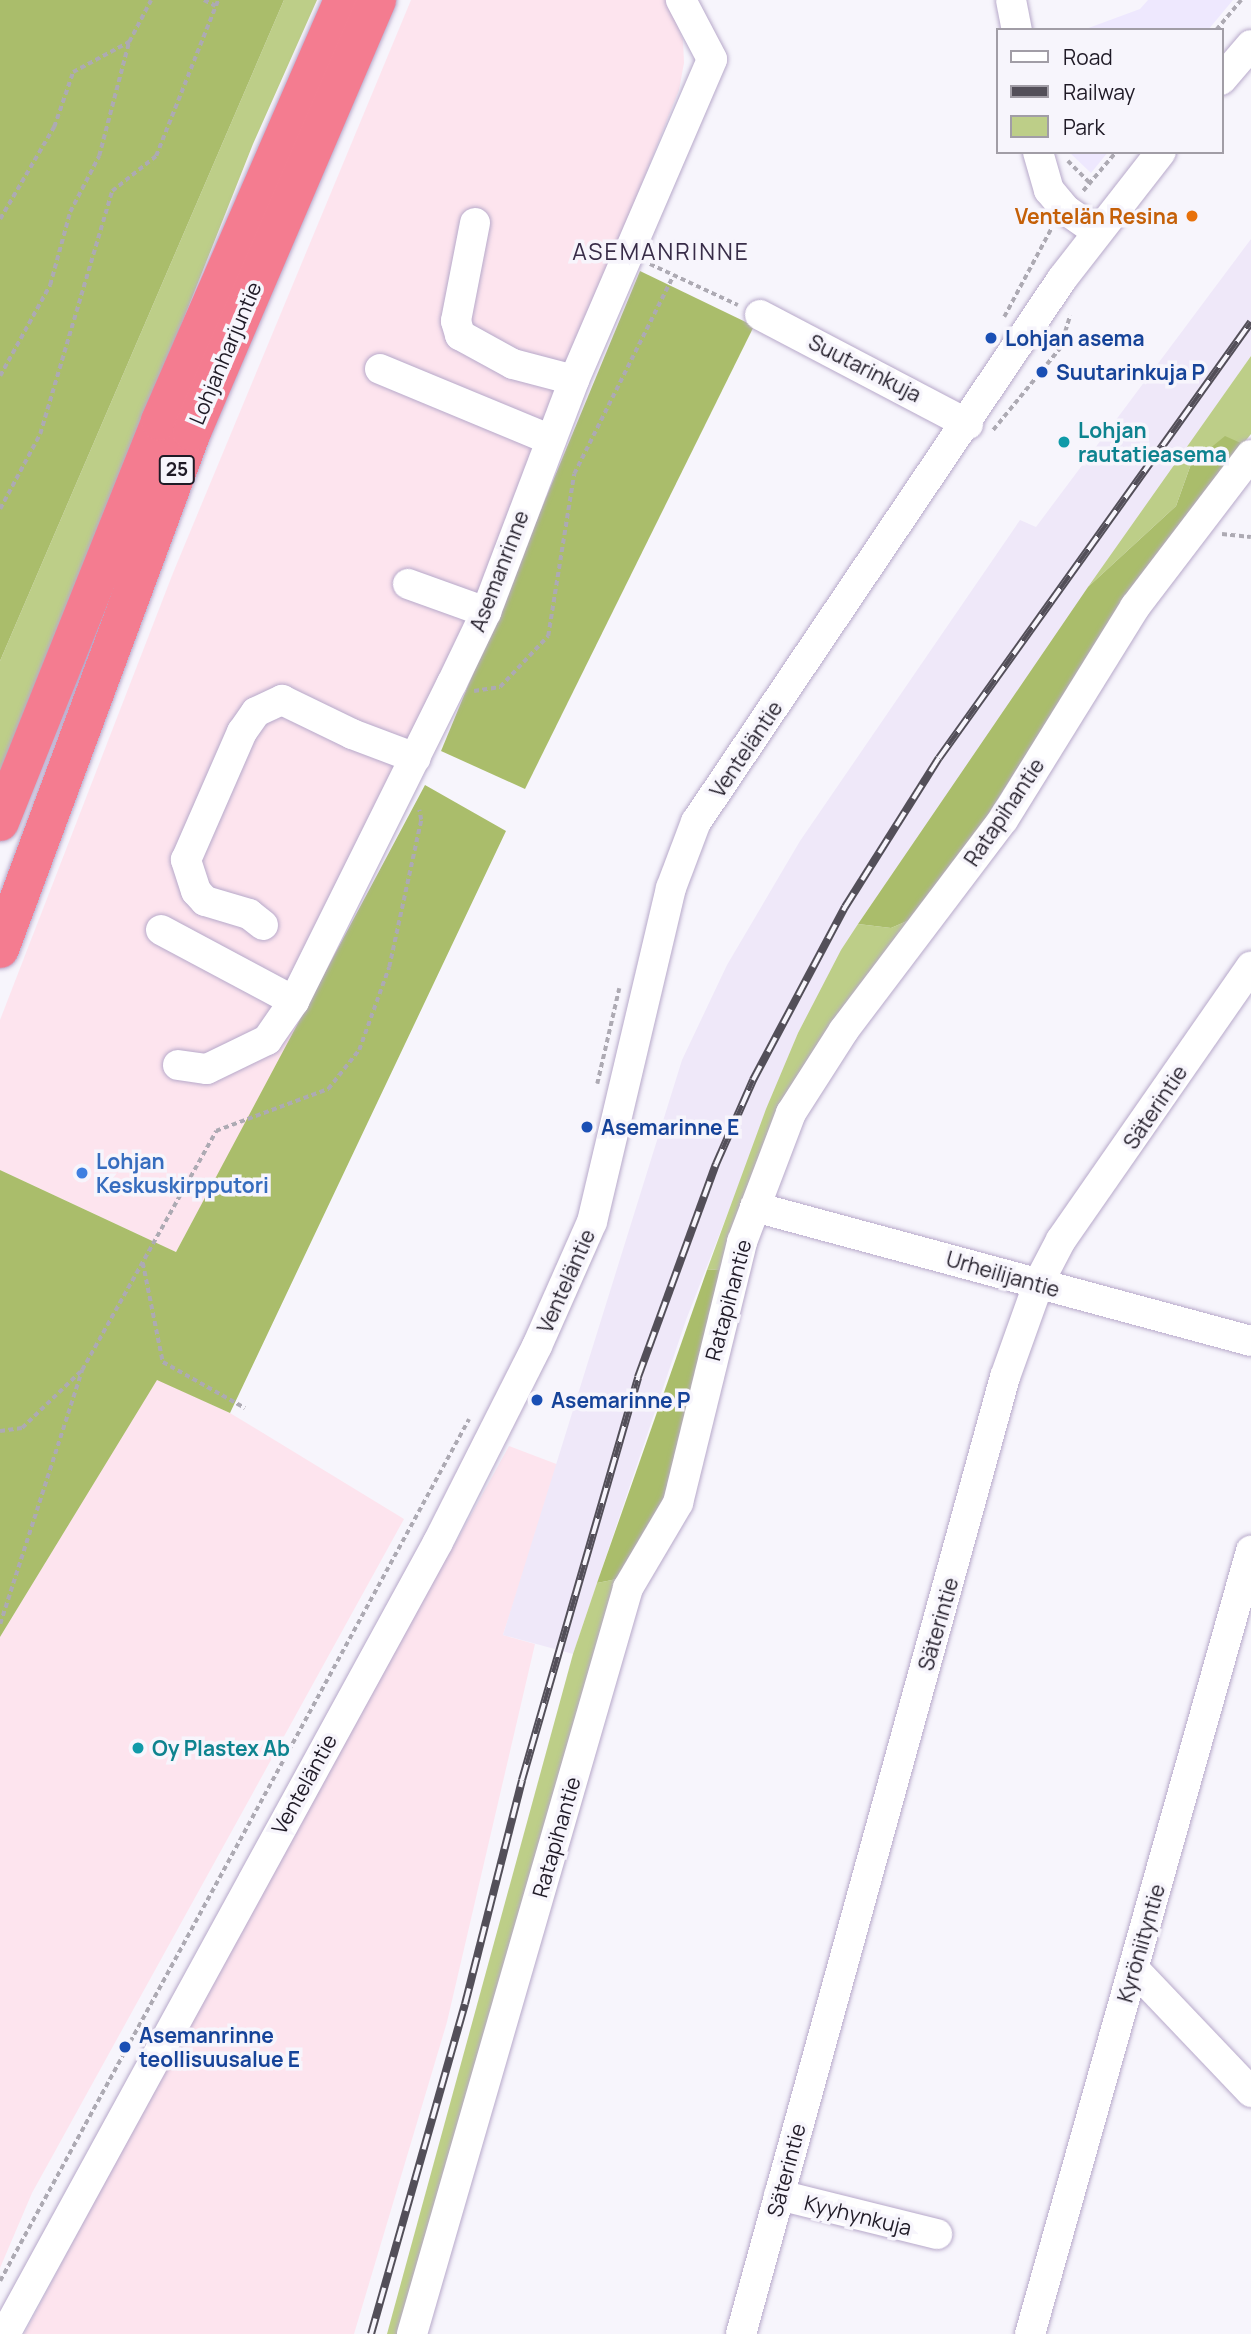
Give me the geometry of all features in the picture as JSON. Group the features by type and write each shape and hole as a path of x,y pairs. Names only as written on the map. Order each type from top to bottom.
{"highway":[{"name":"Lohjanharjuntie","path":"0,822 160,421 343,0"},
{"name":"Lohjanharjuntie","path":"0,949 192,432 377,0"}],"street":[{"name":"Asemanrinne","path":"178,1066 207,1069 235,1059 267,1040 294,1001 413,765 486,612 574,380 712,59 681,0"},
{"path":"1012,0 1017,28"},
{"path":"1223,78 1251,45"},
{"path":"1039,154 1049,190 1066,210 1096,231"},
{"name":"Venteläntie","path":"5,2334 438,1542 537,1346 592,1222 671,888 696,822 968,424 1096,231 1159,154"},
{"path":"475,223 456,321 460,335 513,365 574,380"},
{"name":"Suutarinkuja","path":"760,315 968,424"},
{"path":"380,369 551,440"},
{"name":"Ratapihantie","path":"412,2334 628,1588 678,1503 720,1320 755,1207 791,1113 844,1030 1003,820 1135,607 1251,455"},
{"path":"408,584 486,612"},
{"path":"263,925 249,914 205,901 196,891 186,860 242,732 256,712 282,700 413,765"},
{"path":"161,930 294,1001"},
{"name":"Säterintie","path":"741,2334 1005,1377 1039,1282 1061,1240 1251,967"},
{"name":"Urheilijantie","path":"755,1207 1039,1282 1090,1301 1251,1341"},
{"name":"Kyröniityntie","path":"1030,2334 1251,1551"},
{"path":"1134,1969 1251,2092"},
{"name":"Kyyhynkuja","path":"779,2195 937,2234"}],"path":[{"path":"0,376 50,285 70,212 99,156 129,42 150,0"},
{"path":"204,0 216,6"},
{"path":"0,509 40,435 112,191 156,156 218,0"},
{"path":"1218,28 1241,0"},
{"path":"0,219 54,127 73,72 129,42"},
{"path":"1066,154 1077,174 1090,183"},
{"path":"998,327 1037,260 1042,239 1114,154"},
{"path":"630,252 673,276 760,315"},
{"path":"452,683 474,691 500,687 548,636 574,474 673,276"},
{"path":"0,1625 82,1370 216,1131 328,1089 359,1050 389,967 421,820 413,765"},
{"path":"595,1090 622,975"},
{"path":"143,1261 163,1362 245,1408"},
{"path":"0,1431 22,1428 82,1370"},
{"path":"0,2281 475,1408"}],"shaded area":[{"path":"411,0 667,0 683,40 684,63 679,90 330,967 176,1252 0,1170 0,1020 173,573"},
{"path":"1148,0 1233,0 1210,28 1088,28 1140,9"},
{"path":"1071,154 1106,154 1091,173"},
{"path":"1251,239 1251,356 858,924 798,1033 686,1320 573,1654 503,1635 682,1060 727,965 800,841 1020,520 1036,527"},
{"path":"157,1379 230,1413 404,1519 32,2193 0,2268 0,1637"},
{"path":"509,1446 559,1465 503,1635 535,1644 447,2022 354,2334 24,2334 381,1663 455,1544"}],"green space":[{"path":"0,0 284,0 0,661"},
{"path":"284,0 317,0 253,144 0,782 0,661"},
{"path":"640,271 754,326 525,789 441,751"},
{"path":"1251,356 1251,434 1243,444 1191,464 1176,506 1088,587"},
{"path":"1225,436 1243,444 1043,728 963,854 914,918 891,928 858,924 1088,587 1176,506 1191,464"},
{"path":"425,785 506,831 230,1413 157,1380 0,1637 0,1170 176,1252"},
{"path":"914,918 883,964 724,1269 707,1270 766,1109 798,1033 841,950 858,924 891,928"},
{"path":"724,1269 674,1484 617,1579 597,1583 707,1270"},
{"path":"617,1579 402,2334 387,2334 573,1654 597,1583"}],"railway":[{"path":"371,2334 465,2004 522,1780 638,1377 716,1164 753,1080 845,907 939,758 1251,322"}],"place":[{"name":"Ventelän Resina","path":"1192,216"},
{"name":"Lohjan asema","path":"991,338"},
{"name":"Suutarinkuja P","path":"1042,372"},
{"name":"Lohjan rautatieasema","path":"1064,442"},
{"name":"Asemarinne E","path":"587,1127"},
{"name":"Lohjan Keskuskirpputori","path":"82,1173"},
{"name":"Asemarinne P","path":"537,1400"},
{"name":"Oy Plastex Ab","path":"138,1748"},
{"name":"Asemanrinne teollisuusalue E","path":"125,2047"}],"district":[{"name":"ASEMANRINNE","path":"661,251"}]}
